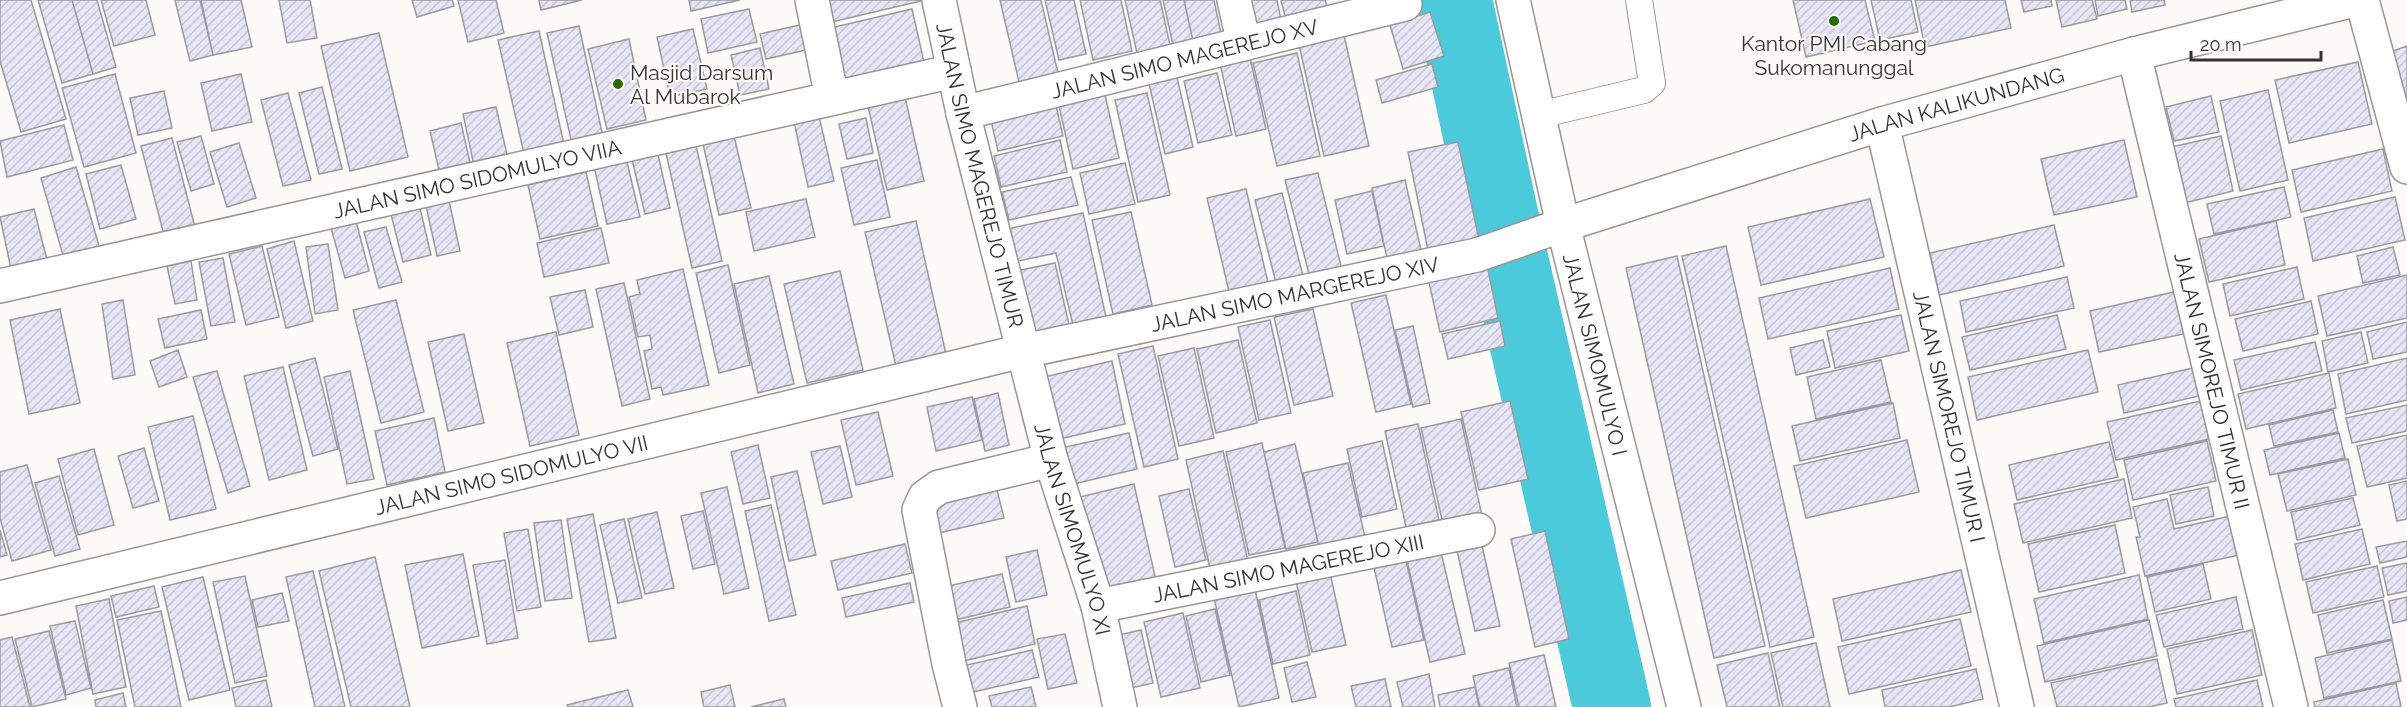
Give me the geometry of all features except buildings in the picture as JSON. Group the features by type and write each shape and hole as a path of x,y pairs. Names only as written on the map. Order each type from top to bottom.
{"street":[{"path":"812,0 832,98"},
{"name":"JALAN SIMO MAGEREJO TIMUR","path":"939,0 963,113 1023,351"},
{"path":"1234,0 1244,44"},
{"name":"JALAN SIMOMULYO I","path":"1514,0 1539,115 1549,230 1684,707"},
{"name":"JALAN KALIKUNDANG","path":"1549,230 1882,124 2134,54 2354,0"},
{"path":"2362,0 2407,167"},
{"name":"JALAN SIMO MAGEREJO XV","path":"963,113 1405,4"},
{"name":"JALAN SIMOREJO TIMUR II","path":"2134,54 2291,707"},
{"name":"JALAN SIMO SIDOMULYO VIIA","path":"0,286 954,71"},
{"name":"JALAN SIMOREJO TIMUR I","path":"1882,124 2017,707"},
{"name":"JALAN SIMO MARGEREJO XIV","path":"1023,351 1492,250 1549,230"},
{"name":"JALAN SIMOMULYO XI","path":"1023,351 1051,460 1098,606 1120,707"},
{"name":"JALAN SIMO SIDOMULYO VII","path":"0,598 1023,351"},
{"path":"960,707 949,664 919,510 925,497 939,487 1051,460"},
{"name":"JALAN SIMO MAGEREJO XIII","path":"1098,606 1478,530"}],"lane":[{"path":"1539,115 1644,90 1652,83 1639,0"}],"waterway":[{"path":"1453,0 1502,228 1612,707"}],"place":[{"name":"Kantor PMI Cabang Sukomanunggal","path":"1834,21"},
{"name":"Masjid Darsum Al Mubarok","path":"618,84"}]}
